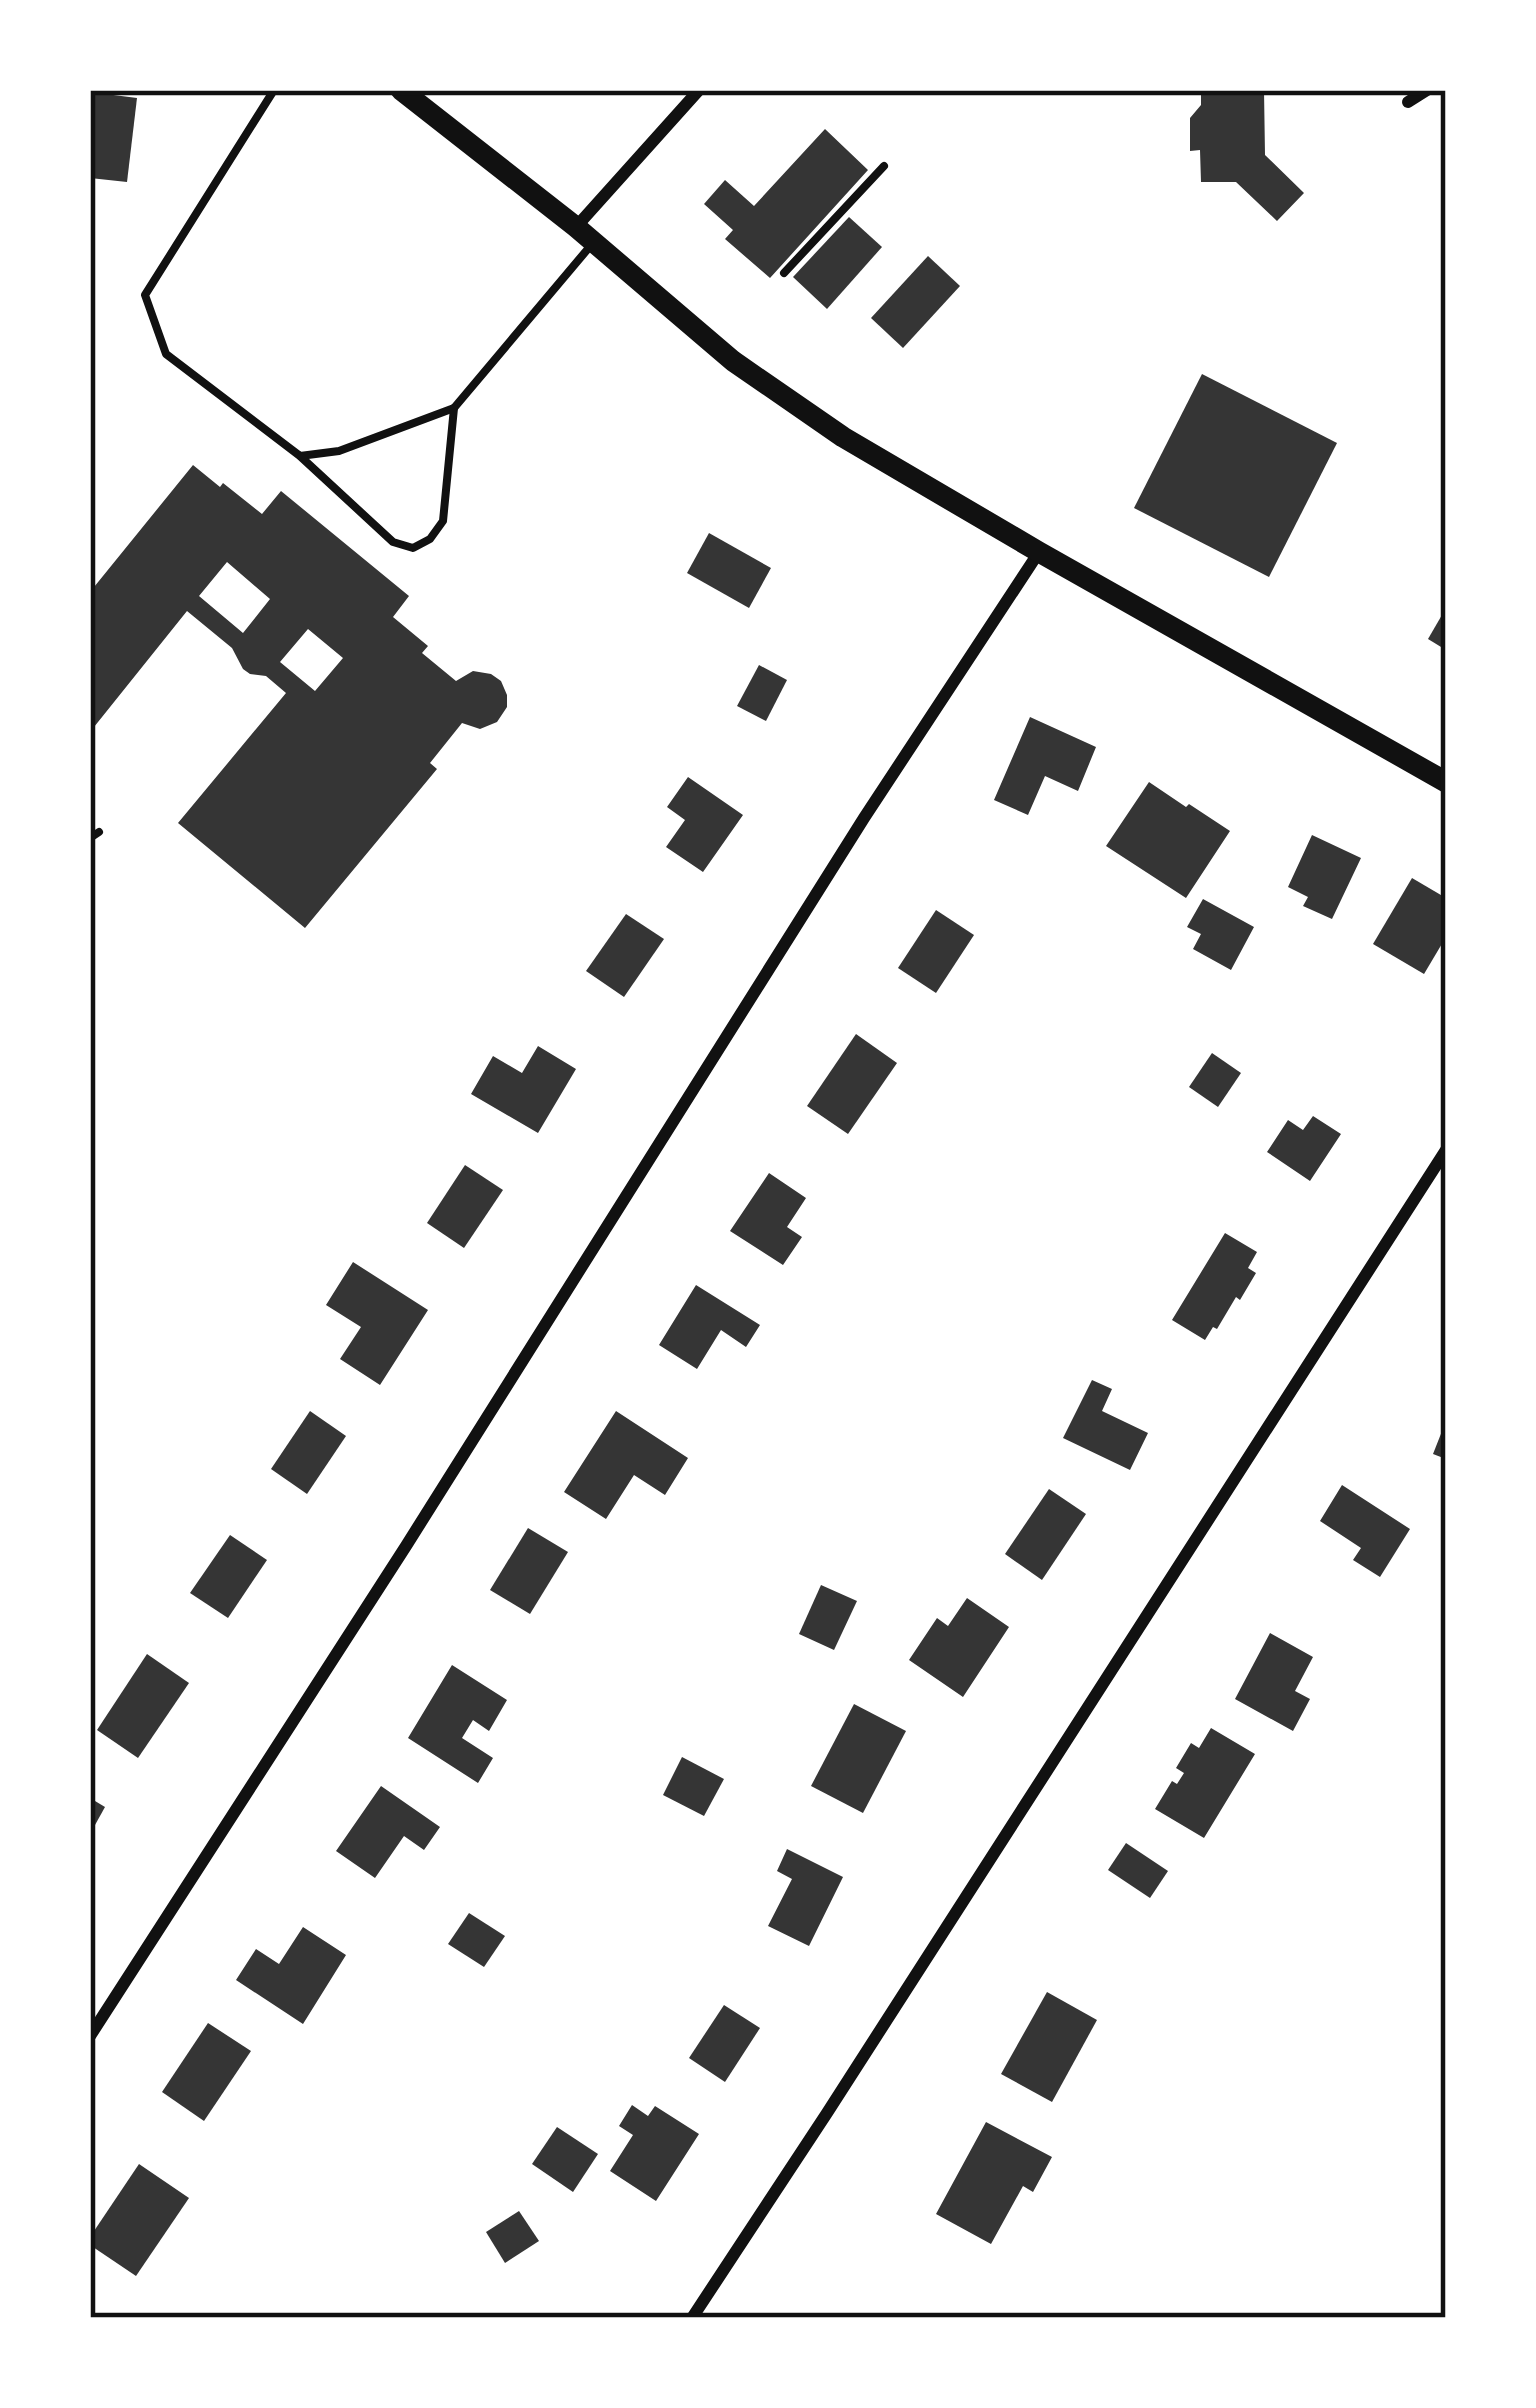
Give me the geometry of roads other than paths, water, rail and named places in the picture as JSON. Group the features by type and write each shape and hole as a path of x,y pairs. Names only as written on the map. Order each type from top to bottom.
{"main road":[{"path":"401,90 575,227 733,361 824,424 1039,552 1446,782"}],"street":[{"path":"575,227 699,90"},
{"path":"1408,102 1427,90"},
{"path":"90,2036 406,1546 864,818 1039,552"},
{"path":"692,2318 1446,1150"}],"lane":[{"path":"274,90 145,295 166,354 300,456 394,542 412,548 430,539 443,521 454,408"},
{"path":"784,273 884,166"},
{"path":"300,456 339,451 454,408 592,244"}]}
